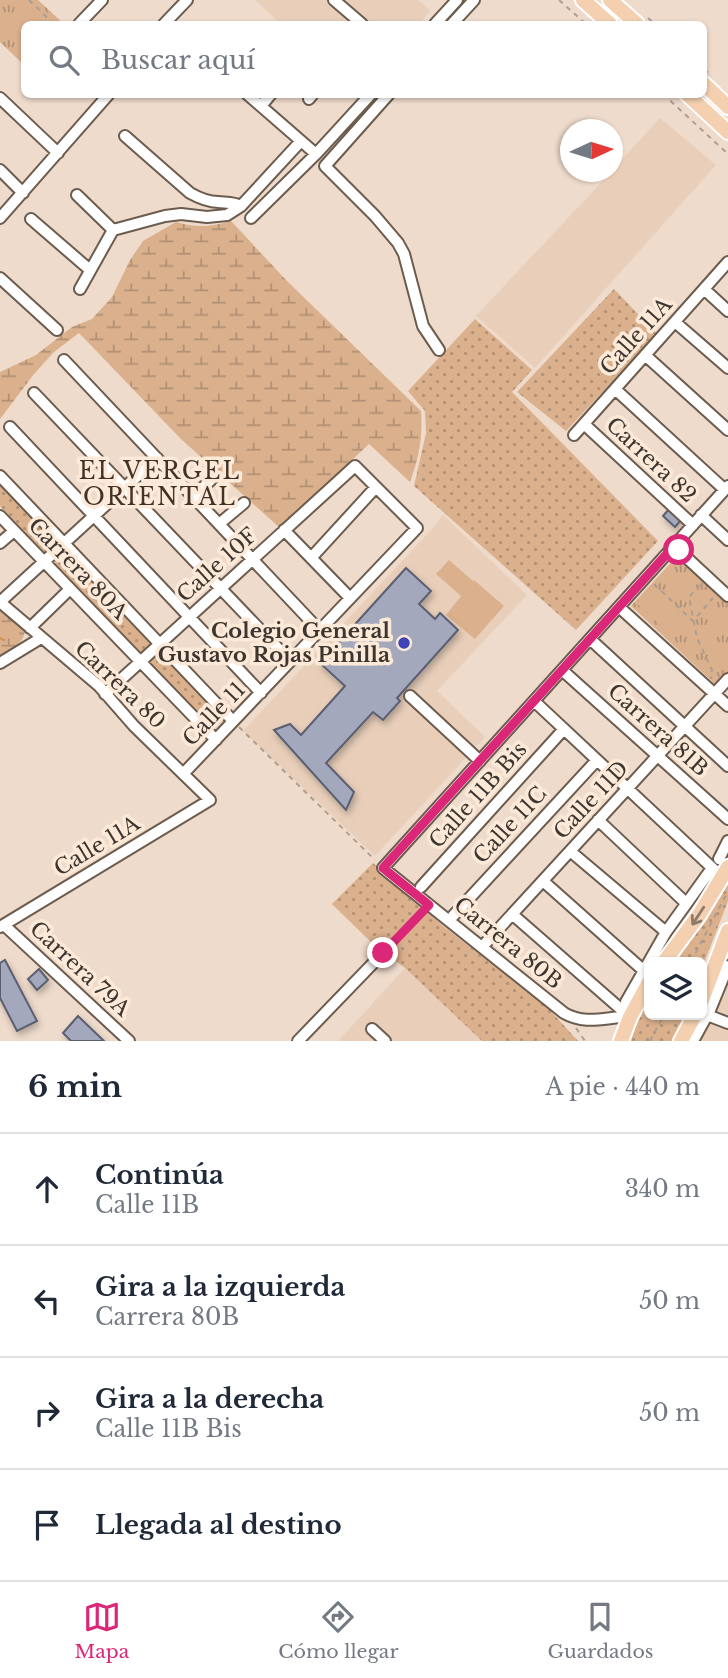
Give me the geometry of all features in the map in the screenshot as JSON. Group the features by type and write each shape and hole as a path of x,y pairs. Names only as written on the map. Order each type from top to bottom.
{"main road":[{"path":"583,0 607,21"},
{"path":"610,0 634,21"},
{"path":"707,88 728,107"},
{"path":"691,98 728,132"},
{"path":"669,957 722,872"},
{"path":"707,982 728,931"},
{"path":"621,1041 644,981"},
{"path":"681,1041 697,1020"}],"street":[{"path":"82,21 102,0"},
{"path":"168,21 187,0"},
{"path":"334,0 358,21"},
{"path":"438,21 457,0"},
{"path":"455,21 474,0"},
{"path":"0,98 58,153"},
{"path":"0,218 105,98"},
{"path":"252,98 316,154"},
{"path":"261,106 268,98"},
{"path":"251,218 316,154 367,98"},
{"path":"385,98 325,166 390,231 398,243 404,254 423,326 439,350"},
{"path":"125,136 190,193 214,202 236,203 241,206"},
{"path":"80,289 113,230 165,216 226,215 241,206 301,141"},
{"path":"0,170 23,193"},
{"path":"77,195 113,230"},
{"path":"30,219 90,270"},
{"name":"Calle 11A","path":"574,435 728,262"},
{"path":"0,278 57,330"},
{"path":"704,289 728,311"},
{"path":"675,322 728,368"},
{"path":"645,355 728,430"},
{"path":"64,360 320,631"},
{"path":"383,868 726,488 615,389"},
{"path":"34,393 290,661"},
{"name":"Carrera 82","path":"584,424 693,525"},
{"path":"10,427 261,692"},
{"path":"0,602 157,458"},
{"name":"Calle 10F","path":"105,694 355,466 376,487"},
{"path":"0,476 233,722"},
{"path":"193,497 214,477"},
{"path":"311,558 376,487"},
{"name":"Calle 11","path":"183,774 417,528 376,487"},
{"path":"219,524 244,503"},
{"name":"Carrera 82","path":"701,515 728,540"},
{"name":"Carrera 80A","path":"0,516 215,740"},
{"path":"284,530 351,598"},
{"path":"0,543 14,531"},
{"path":"674,546 723,594"},
{"path":"30,628 70,589"},
{"name":"Carrera 80","path":"0,602 91,679 134,726 210,800"},
{"path":"619,607 712,688 728,706"},
{"path":"0,663 41,638"},
{"path":"590,639 728,766"},
{"name":"Carrera 81B","path":"562,670 728,819"},
{"name":"Calle 11D","path":"482,947 685,726 712,688 728,679"},
{"path":"410,696 480,761"},
{"path":"534,701 627,789 722,872"},
{"name":"Calle 11B Bis","path":"421,887 564,729"},
{"name":"Calle 11C","path":"453,916 597,760"},
{"name":"Calle 11A","path":"1,927 210,800"},
{"path":"598,820 686,903"},
{"path":"655,957 666,932 686,903 722,872 728,841"},
{"path":"570,850 666,932"},
{"name":"Carrera 80B","path":"383,868 573,1018 591,1021 623,1010"},
{"path":"543,881 644,974"},
{"path":"512,914 623,1010 644,979"},
{"name":"Carrera 79A","path":"1,927 129,1041"},
{"path":"298,1041 383,953"},
{"path":"707,1004 728,966"},
{"path":"707,1017 728,1023"},
{"path":"693,1041 699,1020"},
{"path":"372,1029 385,1041"}],"path":[{"path":"29,0 51,21"},
{"path":"559,0 583,21"},
{"path":"667,98 728,155"},
{"path":"705,580 689,597 697,638 712,670 712,688"},
{"path":"650,581 694,621"},
{"path":"694,621 723,594"},
{"path":"233,722 383,868"},
{"path":"693,957 722,872"},
{"path":"383,953 429,905"},
{"path":"650,1041 661,1020"}],"shaded area":[{"path":"255,0 418,0 431,11 421,21 278,21"},
{"path":"660,118 716,165 535,368 476,316 602,182 623,182 623,158"},
{"name":"Colegio General Gustavo Rojas Pinilla","path":"443,515 527,595 437,691 485,737 375,856 243,731"},
{"path":"405,968 482,1041 338,1041"},
{"path":"728,985 728,1041 698,1041 723,999"}],"green space":[{"path":"0,0 38,0 61,21 21,21 21,62 0,42"},
{"path":"231,221 286,280 421,411 420,447 410,482 369,444 280,528 181,439 79,333 54,352 0,419 0,372 36,355 72,327 92,319 112,297 130,260 143,241 176,222 204,226"},
{"path":"614,289 657,334 566,431 517,392"},
{"path":"475,319 532,370 512,392 658,541 576,630 414,486 426,433 425,411 408,391"},
{"path":"0,483 225,719 213,730 0,506"},
{"path":"677,556 728,604 728,672 716,685 631,606"},
{"path":"449,560 504,606 475,639 446,615 461,596 436,574"},
{"path":"653,585 681,612 665,630 636,603"},
{"path":"0,609 25,630 20,643 0,657"},
{"path":"373,863 443,926 546,1006 578,1041 482,1041 332,904"},
{"path":"728,878 728,901 706,957 679,957"},
{"path":"644,1008 644,1020 684,1020 672,1041 629,1041"}],"building":[{"path":"669,509 681,520 675,527 663,516"},
{"path":"406,568 431,591 419,604 435,619 440,613 458,630 397,698 400,701 383,720 373,712 326,763 354,792 346,810 274,730 290,724 301,735 345,686 320,663"},
{"path":"5,960 37,1021 17,1031 0,998 0,963"},
{"path":"39,969 48,980 37,990 28,979"},
{"path":"78,1016 104,1041 71,1041 63,1033"}],"waterway":[{"path":"0,638 4,640"}],"place":[{"name":"Colegio General Gustavo Rojas Pinilla","path":"404,643"}],"district":[{"name":"EL VERGEL ORIENTAL","path":"160,484"}],"route":[{"path":"383,953 429,905 383,868 674,546 679,550"}]}
